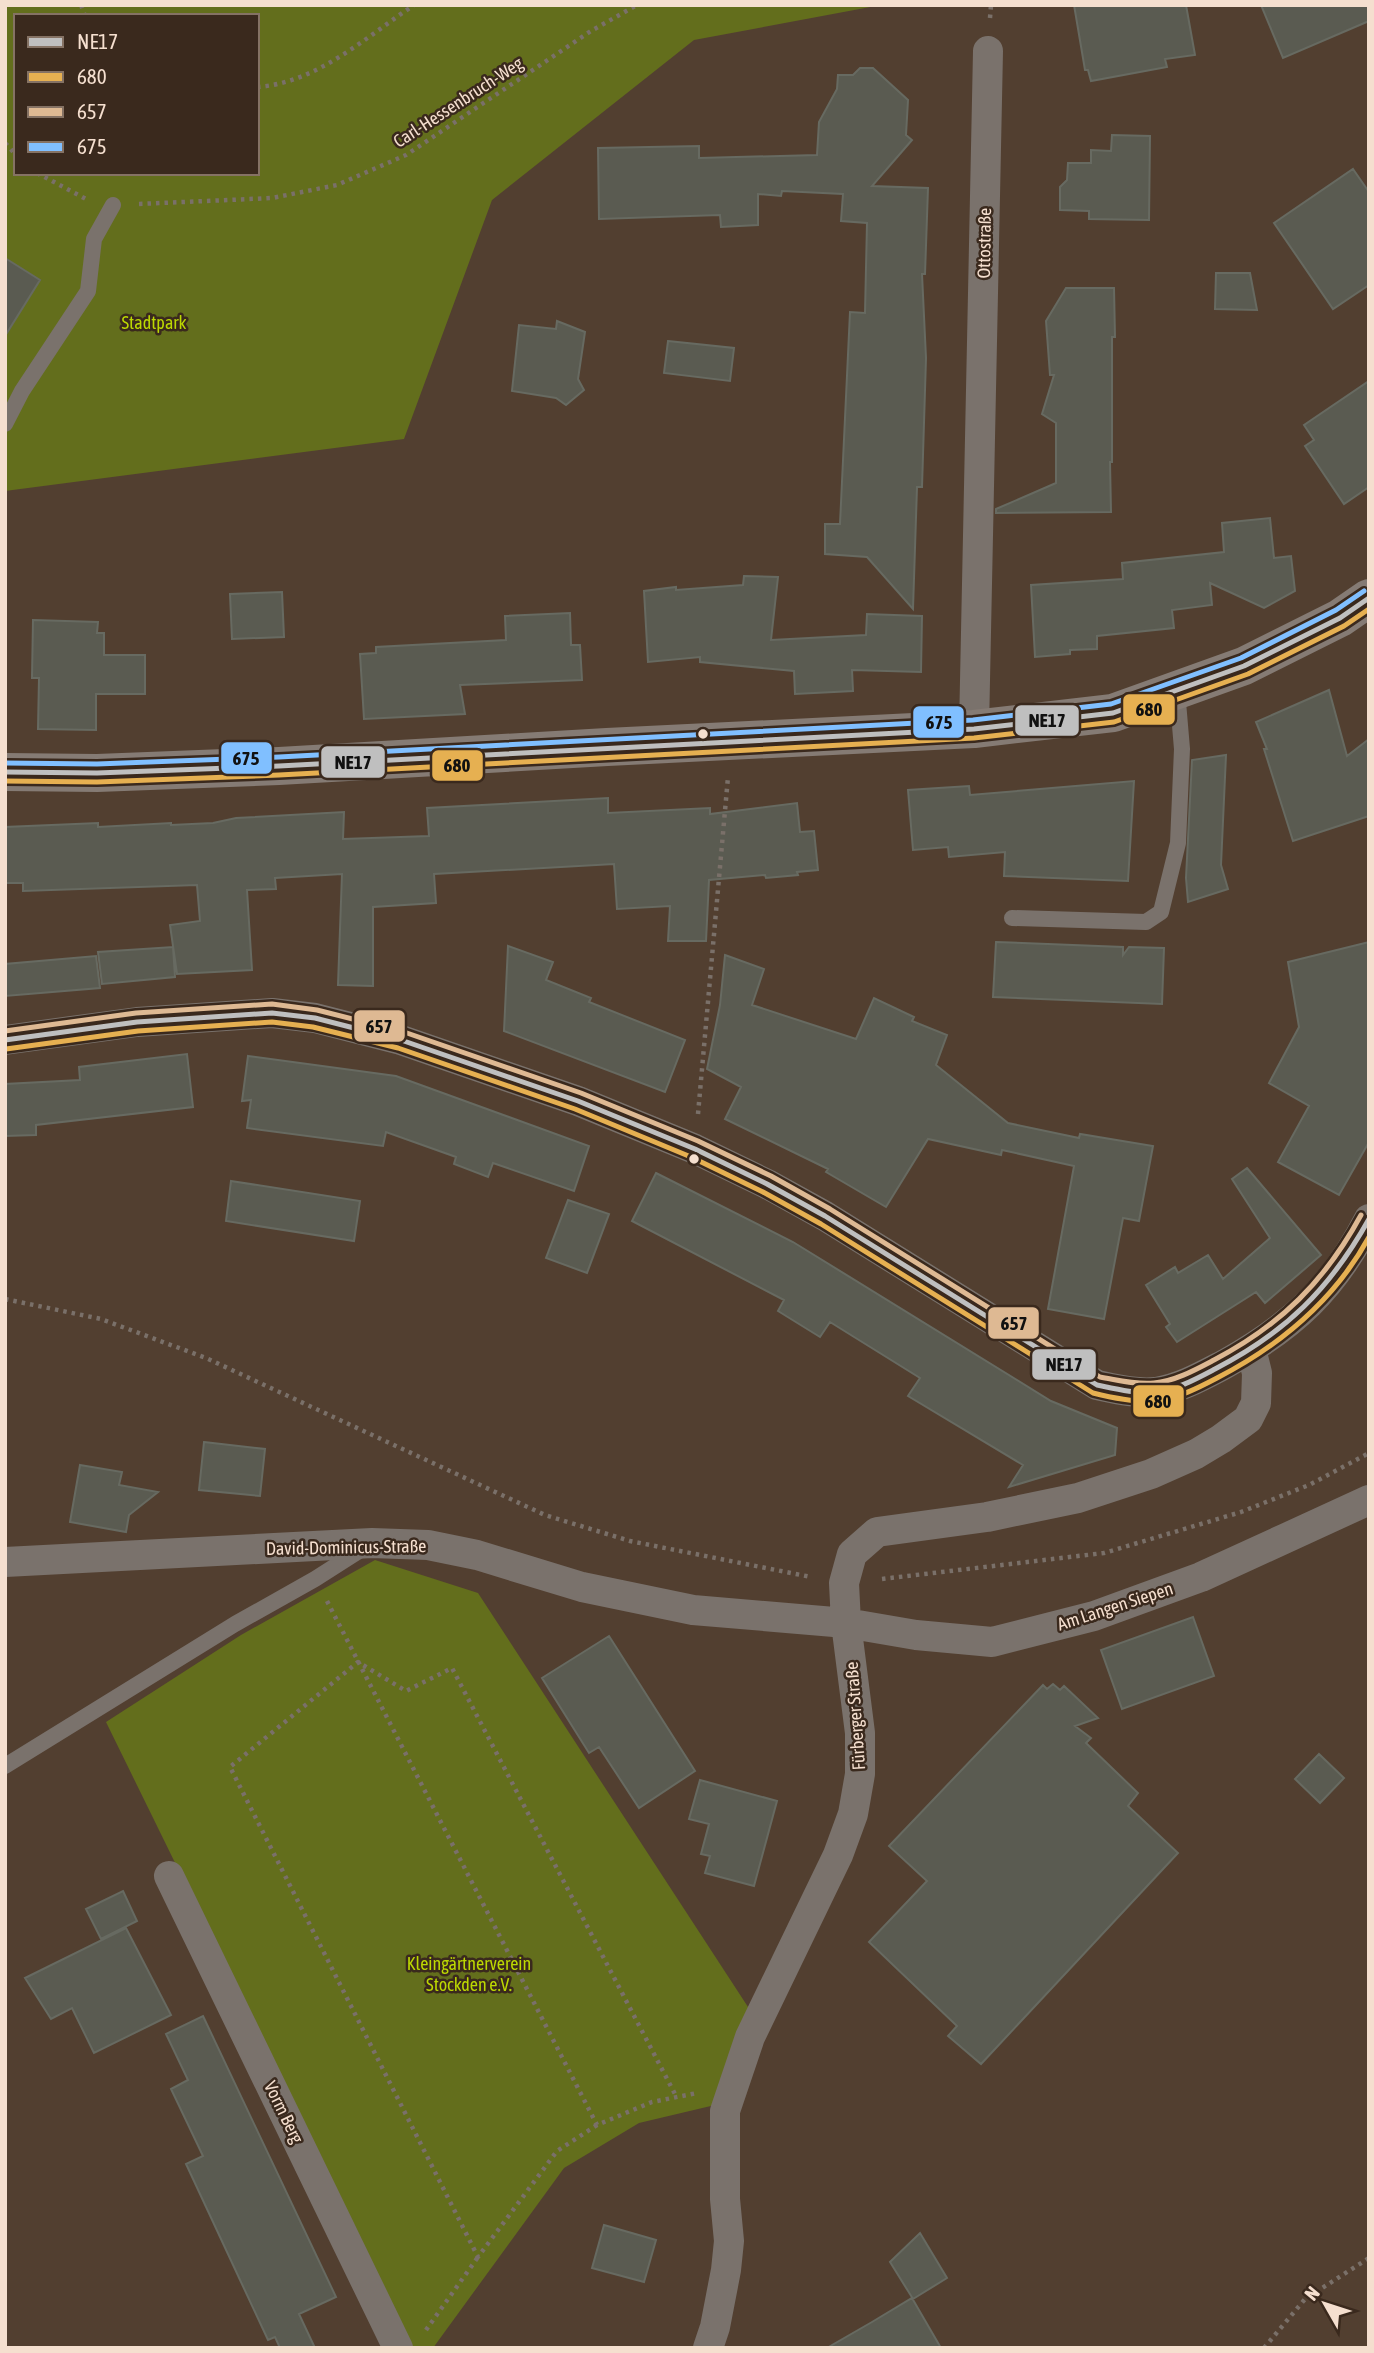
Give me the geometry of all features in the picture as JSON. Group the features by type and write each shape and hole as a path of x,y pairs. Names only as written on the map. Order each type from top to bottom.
{"main road":[{"path":"5,772 97,774 265,767 974,729 1113,713 1244,666 1340,618 1369,598"}],"street":[{"name":"Ottostraße","path":"974,729 988,51"},
{"path":"5,1040 137,1022 272,1013 315,1018 401,1041 502,1073 695,1149 825,1216 1097,1385 1128,1392 1155,1392 1189,1383 1251,1349 1286,1325 1315,1299 1350,1255 1369,1219"},
{"name":"Fürberger Straße","path":"708,2348 715,2327 729,2241 724,2199 725,2111 750,2037 838,1855 853,1814 860,1774 860,1732 846,1623 844,1583 852,1554 877,1532 987,1517 1078,1498 1152,1474 1221,1439 1248,1419 1256,1403 1257,1373 1251,1349"},
{"name":"Am Langen Siepen","path":"846,1623 916,1635 992,1643 1094,1616 1201,1577 1369,1500"},
{"name":"David-Dominicus-Straße","path":"5,1562 372,1543 428,1545 477,1555 582,1587 693,1610 846,1623"},
{"name":"Vorm Berg","path":"169,1876 410,2342"}],"lane":[{"path":"5,424 22,391 88,291 94,239 113,205"},
{"path":"1012,918 1146,922 1161,912 1178,843 1182,749 1177,690"},
{"path":"5,1766 234,1623 315,1579 372,1543"}],"path":[{"path":"259,87 276,86 319,69 414,5"},
{"name":"Carl-Hessenbruch-Weg","path":"39,175 85,199 113,205 272,198 337,186 406,155 591,31 637,5"},
{"path":"695,1149 731,742"},
{"path":"5,1299 101,1319 206,1358 545,1515 630,1541 844,1583 1104,1553 1241,1512 1309,1485 1369,1453"},
{"path":"315,1579 597,2125"},
{"path":"358,1662 407,1691 452,1668 676,2096"},
{"path":"358,1662 230,1767 478,2257"},
{"path":"410,2342 557,2151 597,2125 652,2102 676,2096 732,2090"},
{"path":"1264,2348 1305,2299 1369,2258"}],"green space":[{"name":"Stadtpark","path":"5,5 881,5 694,40 492,200 404,439 5,491"},
{"name":"Kleingärtnerverein Stockden e.V.","path":"375,1560 478,1593 750,2010 715,2105 639,2123 564,2168 433,2348 413,2348 106,1722 241,1635"}],"building":[{"path":"1074,5 1186,5 1195,55 1165,59 1167,67 1091,81 1088,70 1085,70"},
{"path":"1261,5 1369,5 1369,21 1283,58"},
{"path":"860,68 873,68 908,100 906,135 912,140 872,186 928,188 925,274 922,274 926,358 922,487 917,487 913,609 867,557 825,554 825,524 840,524 850,312 865,313 867,223 841,221 843,194 782,191 781,196 758,194 758,225 721,227 720,215 599,219 598,148 699,146 699,158 817,155 819,122 837,89 838,75 853,75"},
{"path":"1112,135 1150,136 1149,220 1089,219 1089,211 1060,210 1060,187 1067,180 1068,163 1091,163 1091,150 1111,151"},
{"path":"1353,169 1369,192 1369,285 1333,309 1274,223"},
{"path":"5,258 40,280 5,336"},
{"path":"1216,273 1250,273 1257,310 1215,309"},
{"path":"1066,288 1114,288 1111,512 996,513 996,509 1056,483 1056,423 1042,414 1054,375 1050,375 1046,321"},
{"path":"557,321 585,332 578,379 584,390 566,405 556,398 512,391 519,325 556,329"},
{"path":"668,341 734,348 730,381 664,373"},
{"path":"1369,381 1369,487 1344,504 1305,446 1314,440 1304,425"},
{"path":"1270,518 1274,558 1291,556 1295,591 1264,608 1210,583 1212,605 1172,610 1174,628 1097,636 1097,649 1070,650 1070,654 1035,657 1031,585 1123,579 1122,563 1224,552 1222,523"},
{"path":"744,576 778,577 771,640 866,635 867,614 922,616 921,672 852,670 853,691 795,694 794,671 700,662 700,657 648,662 644,591 743,585"},
{"path":"282,592 284,637 232,639 230,594"},
{"path":"570,613 571,645 580,645 582,680 460,685 465,714 364,719 360,654 376,653 376,647 506,640 505,616"},
{"path":"33,620 98,622 97,633 104,633 104,655 145,655 145,694 96,694 96,730 38,729 39,678 32,678"},
{"path":"1329,690 1347,756 1369,739 1369,816 1293,841 1264,749 1267,749 1256,722"},
{"path":"1226,755 1221,865 1228,889 1188,902 1186,878 1192,760"},
{"path":"1134,781 1128,881 1004,876 1005,852 949,857 948,847 913,850 908,790 969,786 970,795"},
{"path":"608,798 608,813 710,808 710,814 797,803 800,832 814,831 818,870 766,878 765,875 709,880 706,941 668,941 670,906 617,909 614,864 434,874 436,903 373,907 373,986 338,985 342,874 275,878 276,889 247,890 252,970 177,974 170,925 200,921 197,885 23,891 23,883 5,883 5,827 98,823 98,827 171,825 213,823 236,818 344,812 343,839 429,836 427,808"},
{"path":"996,942 1123,947 1123,955 1129,947 1164,948 1162,1004 993,997"},
{"path":"1369,942 1369,1142 1339,1195 1278,1162 1309,1106 1269,1083 1299,1027 1288,962"},
{"path":"508,946 553,962 546,980 591,998 589,1002 685,1040 665,1092 504,1031"},
{"path":"173,947 175,977 102,984 98,952"},
{"path":"725,955 764,969 752,1005 856,1039 874,998 914,1017 912,1021 947,1035 936,1065 1008,1123 1079,1138 1080,1134 1153,1146 1139,1221 1123,1218 1104,1319 1048,1309 1074,1166 1002,1150 1001,1155 928,1139 886,1207 826,1172 828,1169 725,1119 741,1087 707,1069 720,1005"},
{"path":"96,956 100,988 5,996 5,964"},
{"path":"187,1054 193,1107 36,1125 36,1135 5,1136 5,1084 80,1080 79,1067"},
{"path":"248,1056 396,1076 589,1146 574,1191 493,1163 488,1177 454,1164 456,1157 386,1132 383,1146 247,1128 251,1100 242,1101"},
{"path":"1247,1168 1321,1255 1265,1303 1256,1292 1177,1342 1166,1327 1170,1324 1146,1285 1175,1267 1178,1273 1208,1255 1223,1279 1270,1238 1232,1179"},
{"path":"656,1173 793,1242 1051,1401 1117,1428 1115,1455 1009,1487 1023,1465 908,1396 920,1378 830,1322 820,1337 778,1311 784,1300 632,1221"},
{"path":"231,1181 360,1201 354,1241 226,1221"},
{"path":"568,1200 609,1214 587,1273 546,1258"},
{"path":"204,1442 265,1449 260,1496 199,1490"},
{"path":"80,1465 122,1472 119,1485 158,1492 129,1515 126,1532 70,1522"},
{"path":"1193,1617 1214,1676 1122,1709 1101,1650"},
{"path":"609,1636 695,1771 639,1808 599,1747 589,1753 542,1678"},
{"path":"1053,1684 1060,1690 1064,1686 1098,1718 1075,1726 1091,1738 1086,1743 1138,1793 1128,1806 1178,1853 981,2064 948,2036 957,2026 869,1942 927,1881 889,1846 1043,1685 1047,1689"},
{"path":"1319,1754 1344,1778 1320,1803 1295,1779"},
{"path":"700,1780 777,1801 754,1886 705,1873 710,1856 701,1854 709,1824 689,1819"},
{"path":"123,1891 137,1921 101,1939 86,1909"},
{"path":"126,1928 171,2015 94,2053 72,2008 51,2019 25,1978"},
{"path":"203,2016 336,2297 299,2314 315,2348 280,2348 275,2337 268,2340 186,2164 203,2156 171,2089 188,2080 166,2034"},
{"path":"604,2225 656,2240 644,2282 592,2268"},
{"path":"920,2233 947,2278 913,2299 890,2262"},
{"path":"912,2298 941,2348 827,2348 872,2322"}],"transit line":[{"name":"675","path":"5,763 97,764 279,757 973,720 1111,704 1241,658 1336,610 1364,591"},
{"name":"NE17","path":"5,772 97,773 279,766 974,729 1113,713 1244,666 1340,618 1369,598"},
{"name":"680","path":"5,781 97,782 279,775 974,738 1114,722 1248,674 1344,626 1369,609"},
{"name":"657","path":"5,1031 136,1013 272,1004 317,1010 404,1032 581,1093 698,1141 771,1176 830,1209 1100,1377 1127,1382 1154,1383 1177,1377 1214,1360 1260,1332 1316,1281 1361,1215"},
{"name":"NE17","path":"5,1040 137,1022 272,1013 315,1018 401,1040 578,1101 695,1149 825,1216 1097,1385 1133,1392 1163,1391 1186,1384 1263,1340 1304,1307 1322,1288 1369,1219"},
{"name":"680","path":"6,1049 138,1031 272,1022 313,1027 398,1048 575,1109 691,1157 821,1224 1093,1393 1125,1400 1157,1401 1180,1395 1217,1378 1263,1351 1284,1336 1322,1301 1355,1260 1369,1237"}]}
